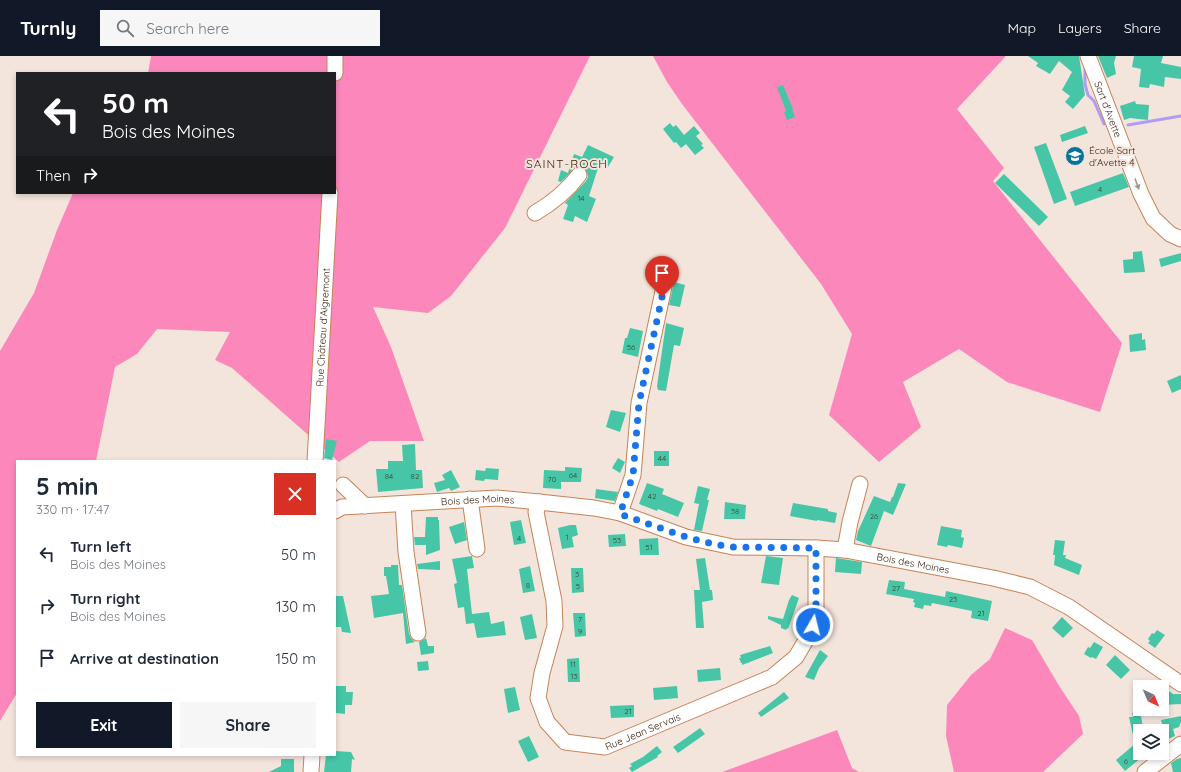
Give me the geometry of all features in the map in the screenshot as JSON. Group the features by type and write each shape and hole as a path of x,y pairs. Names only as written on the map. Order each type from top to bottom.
{"street":[{"path":"335,56 335,72"},
{"name":"Sart d'Avette","path":"1088,56 1141,194 1153,218 1170,234 1181,239"},
{"path":"535,213 570,187 579,175"},
{"name":"Rue Château d'Aigremont","path":"315,460 330,194"},
{"path":"620,514 633,475 639,403 665,282"},
{"path":"845,550 850,522 860,484"},
{"path":"343,485 364,506"},
{"name":"Bois des Moines","path":"336,510 342,507 470,499 497,498 539,502 594,508 620,514 686,537 720,545 733,547 816,548 845,550 993,578 1030,587 1069,607 1181,684"},
{"path":"470,499 477,549"},
{"name":"Rue Jean Servais","path":"539,502 536,512 554,601 554,626 542,674 538,698 547,722 565,742 605,747 772,677 796,657 813,625 816,609 816,548"},
{"path":"403,504 406,552 418,633"},
{"path":"1145,772 1181,744"},
{"path":"311,772 312,756"}],"shaded area":[{"path":"151,56 590,56 505,228 451,296 428,313 373,307 391,347 424,441 370,441 339,462 232,368 215,360 230,332 157,329 137,354 115,367 96,460 16,460 16,695 0,721 0,351 34,293 57,230 73,194 336,194 336,72 148,72"},
{"path":"653,56 1006,56 957,109 1004,168 993,181 1122,343 1100,412 1007,382 959,349 903,382 921,427 879,462 829,415 852,334 821,284 682,104 667,82"},
{"path":"1005,628 1032,640 1079,716 1083,734 1043,772 954,772 946,736 947,705 971,675 990,659"},
{"path":"837,730 852,768 859,772 722,772"}],"building":[{"path":"1028,56 1079,56 1085,95 1073,109 1065,102 1070,96 1062,90 1072,72 1059,61 1050,74 1036,66 1038,63"},
{"path":"1098,56 1116,56 1114,63 1116,74 1107,78"},
{"path":"1134,56 1163,56 1161,63 1181,67 1181,79 1165,77 1164,87 1150,84 1149,88 1139,87 1141,69 1132,67"},
{"path":"783,85 795,117 787,120 784,112 786,111 777,87"},
{"path":"1135,101 1136,104 1149,105 1148,120 1130,118 1124,120 1120,106"},
{"path":"670,123 673,127 676,125 684,135 694,126 700,133 696,136 703,144 701,145 704,148 695,155 686,144 681,148 676,142 674,143 663,129"},
{"path":"1085,126 1088,133 1062,142 1060,135"},
{"path":"1046,143 1067,199 1054,204 1034,147"},
{"path":"588,145 614,157 608,167 600,162 589,196 596,199 587,222 575,216 573,222 563,219 568,205 565,203 586,181 588,177 587,172 580,166 576,167 561,182 558,181 561,170 568,173 574,154 582,157"},
{"path":"1123,173 1129,187 1075,206 1070,192"},
{"path":"1004,174 1048,217 1039,226 995,183"},
{"path":"1142,251 1145,272 1124,273 1123,260 1133,259 1133,252"},
{"path":"1181,253 1181,261 1161,267 1159,259"},
{"path":"674,282 685,285 680,307 669,305"},
{"path":"666,323 684,328 680,346 674,345 666,391 658,390 657,386"},
{"path":"630,328 643,331 638,357 622,353 625,338 627,338"},
{"path":"1142,333 1142,340 1145,339 1146,350 1130,352 1129,335"},
{"path":"1181,375 1181,389 1172,393 1167,381"},
{"path":"611,410 626,413 620,432 606,427"},
{"path":"326,439 337,441 332,460 324,458"},
{"path":"415,444 416,470 422,470 423,488 378,492 376,469 388,469 388,461 403,461 402,445"},
{"path":"654,451 669,451 669,466 654,466"},
{"path":"618,458 625,462 620,473 612,468"},
{"path":"565,467 582,468 581,482 561,482 561,489 543,488 544,470 565,471"},
{"path":"486,468 499,469 498,480 475,480 476,470 485,471"},
{"path":"451,470 460,487 451,491 449,488 437,492 434,483 445,480 442,475"},
{"path":"647,483 664,489 662,494 684,503 678,517 658,509 657,511 639,504"},
{"path":"898,483 906,484 893,515 884,511 871,546 856,540 858,531 874,496 890,502"},
{"path":"698,486 710,489 702,531 694,530 699,504 694,503"},
{"path":"596,489 618,492 615,501 595,498"},
{"path":"725,502 746,505 745,519 724,519"},
{"path":"793,503 828,509 828,511 837,513 835,523 790,516"},
{"path":"426,517 438,517 440,550 426,555 426,545 415,545 414,537 425,537"},
{"path":"521,520 526,543 514,545 510,522"},
{"path":"464,522 467,540 455,544 449,527"},
{"path":"576,525 578,535 572,537 574,547 562,549 558,528"},
{"path":"941,526 962,530 961,537 964,538 962,548 948,545 947,547 937,545"},
{"path":"625,534 626,546 609,547 608,535"},
{"path":"658,538 659,555 640,555 639,539"},
{"path":"1055,540 1065,541 1063,555 1066,555 1065,558 1082,565 1079,575 1054,565 1055,555 1053,555"},
{"path":"472,556 474,568 467,569 472,614 489,612 491,624 504,621 506,635 477,638 474,623 466,624 464,607 458,608 454,584 457,583 452,559"},
{"path":"766,556 783,558 779,585 761,583"},
{"path":"705,558 713,600 702,602 704,628 696,628 694,590 700,590 696,559"},
{"path":"836,558 862,562 861,574 835,572"},
{"path":"440,561 440,570 418,569 417,564"},
{"path":"391,565 398,565 399,585 402,585 409,634 415,642 406,644 403,613 374,618 371,596 389,594 386,576 384,576 384,567 391,567"},
{"path":"530,566 535,591 523,593 519,569"},
{"path":"571,568 583,568 584,592 572,593"},
{"path":"889,580 905,582 904,589 945,597 946,591 992,601 988,621 971,618 972,611 932,603 931,606 924,605 923,609 914,607 914,599 886,594"},
{"path":"792,595 799,598 788,629 787,628 786,630 781,628 781,625 768,619 768,616 783,619"},
{"path":"336,596 343,596 351,633 342,632 341,627 336,627"},
{"path":"573,613 585,613 586,636 575,637"},
{"path":"532,614 537,638 525,640 520,617"},
{"path":"1062,617 1073,628 1063,638 1052,628"},
{"path":"1157,630 1165,635 1155,648 1148,643 1150,641 1148,639 1152,633 1154,634"},
{"path":"426,638 428,646 434,646 434,653 421,655 419,642"},
{"path":"1094,642 1103,647 1096,659 1084,654 1088,647 1090,648"},
{"path":"770,646 773,653 742,665 739,658 741,658 740,655"},
{"path":"820,650 828,656 819,668 814,680 805,677"},
{"path":"1115,655 1130,670 1121,679 1106,665"},
{"path":"579,658 580,682 568,682 567,659"},
{"path":"428,661 429,670 418,671 417,662"},
{"path":"720,668 721,680 698,682 697,670"},
{"path":"336,686 346,686 346,692 353,692 352,705 345,705 345,714 336,713"},
{"path":"677,686 678,698 654,700 653,688"},
{"path":"515,687 520,710 508,713 504,689"},
{"path":"1169,691 1173,694 1181,694 1181,704 1169,705"},
{"path":"784,692 789,698 761,717 758,713"},
{"path":"634,705 634,717 611,718 610,706"},
{"path":"1132,713 1133,716 1141,716 1142,724 1133,724 1133,735 1129,717 1133,717"},
{"path":"1181,716 1179,727 1173,729 1175,736 1169,739 1169,724 1162,724 1161,720"},
{"path":"700,728 705,734 678,753 673,747"},
{"path":"529,736 539,757 528,762 518,741"},
{"path":"657,746 662,752 657,756 658,757 632,772 629,768 632,766 630,764 643,757"},
{"path":"1133,746 1133,760 1138,760 1125,771 1116,760"},
{"path":"336,751 351,752 355,760 352,759 351,772 324,772 326,756 336,756"},
{"path":"1181,758 1181,772 1173,772 1171,763"},
{"path":"281,759 294,759 294,772 269,772 281,766"}],"waterway":[{"path":"1085,69 1085,84 1088,95 1094,101 1104,124"},
{"path":"1128,125 1181,116"}],"place":[{"name":"École Sart d'Avette 4","path":"1075,156"}],"district":[{"name":"SAINT-ROCH","path":"567,163"}],"route":[{"path":"662,297 639,403 633,475 620,514 653,524 686,537 713,544 733,547 816,548 816,609 813,625"}]}
